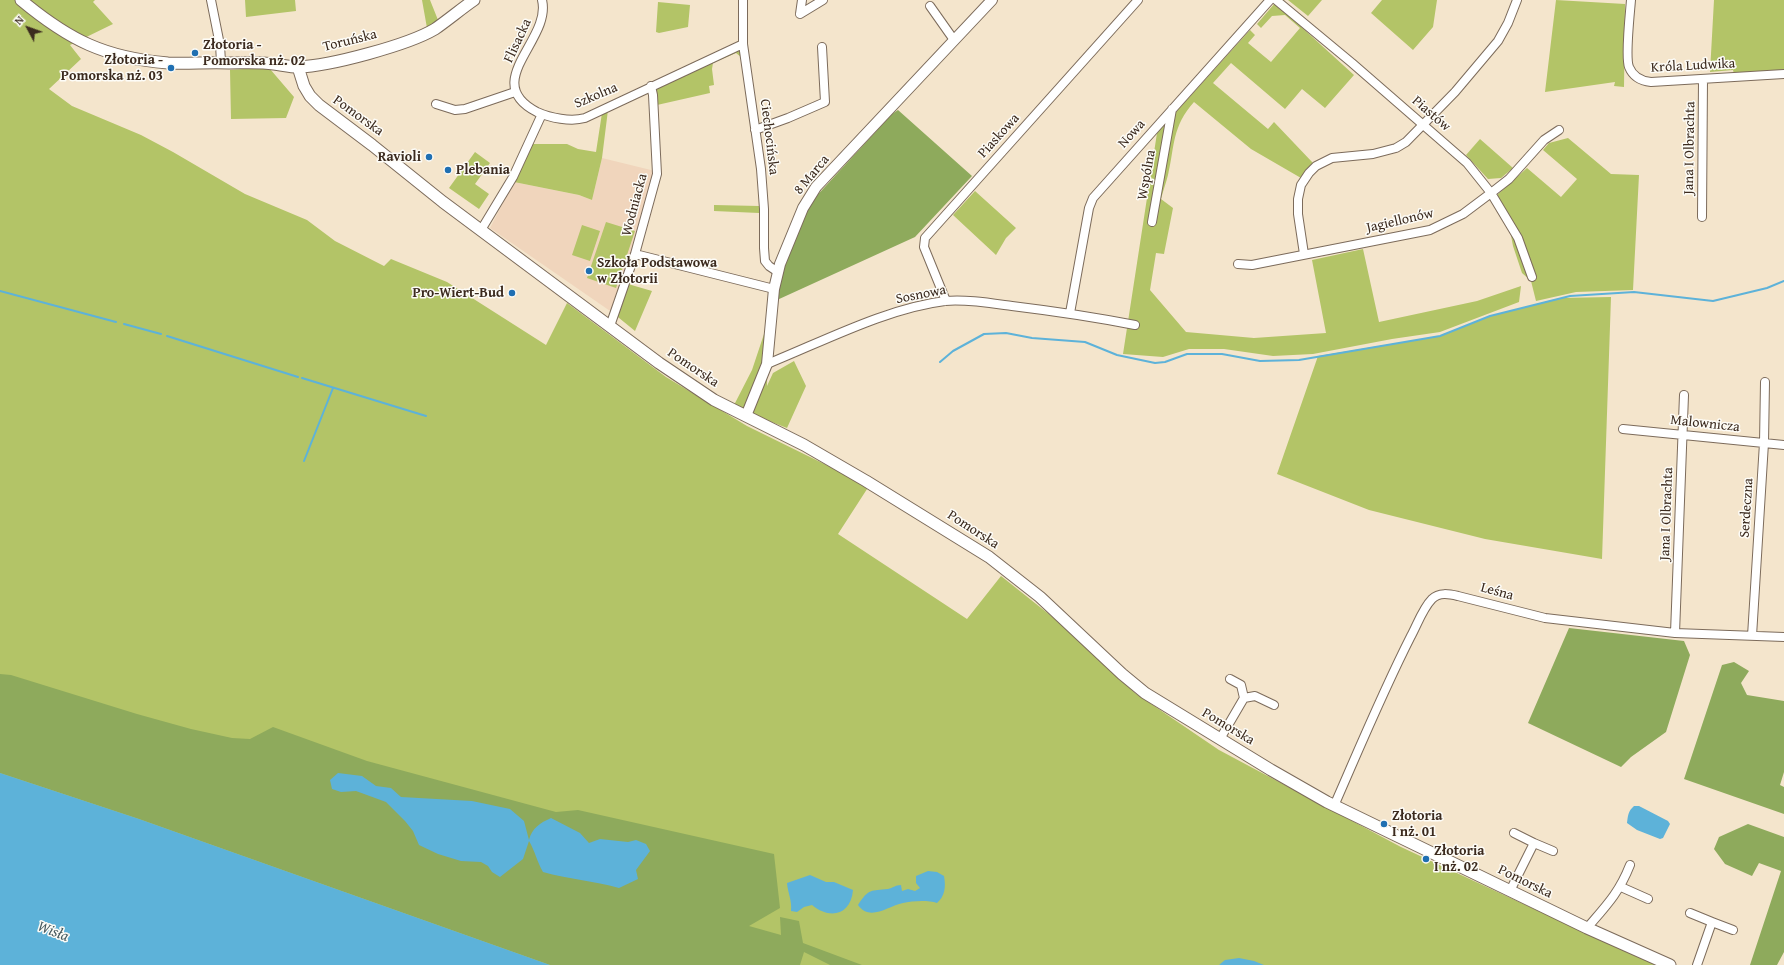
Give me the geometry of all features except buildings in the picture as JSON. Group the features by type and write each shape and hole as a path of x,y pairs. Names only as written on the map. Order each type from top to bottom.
{"main road":[{"name":"Toruńska","path":"21,0 63,32 104,52 136,59 169,63 222,62 274,64 298,67 313,66 364,54 404,42 435,29 474,0"},
{"name":"Pomorska","path":"298,67 304,86 318,105 372,145 443,202 610,326 693,387 804,445 860,477 989,557 1049,605 1129,681 1157,701 1334,806 1587,928 1670,965"}],"street":[{"path":"211,0 222,62"},
{"name":"Flisacka","path":"515,92 514,80 522,58 541,24 544,14 542,0"},
{"name":"Ciechocińska","path":"743,0 743,44 764,209 765,261 769,266 778,272"},
{"path":"802,0 800,14 823,0"},
{"name":"8 Marca","path":"746,416 767,364 774,289 778,272 803,208 816,187 992,0"},
{"name":"Piaskowa","path":"946,301 924,247 925,238 1138,0"},
{"name":"Nowa","path":"1070,313 1089,208 1093,198 1270,0"},
{"name":"Piastów","path":"1276,0 1467,163 1491,193 1518,238 1532,277"},
{"path":"1304,254 1298,214 1298,199 1301,185 1309,173 1316,166 1332,158 1373,154 1396,148 1406,142 1455,92 1498,42 1517,0"},
{"name":"Króla Ludwika","path":"1631,0 1628,61 1629,67 1634,75 1641,80 1651,82 1784,74"},
{"path":"930,6 954,40"},
{"name":"Szkolna","path":"515,92 519,99 528,107 542,114 578,120 743,44"},
{"path":"755,130 826,102 822,47"},
{"name":"Jana I Olbrachta","path":"1702,217 1703,79"},
{"name":"Wodniacka","path":"610,326 635,254 657,174 653,95 651,86"},
{"path":"436,104 455,110 465,109 515,92"},
{"name":"Wspólna","path":"1152,222 1172,108"},
{"path":"481,230 513,177 542,114"},
{"name":"Jagiellonów","path":"1238,264 1252,265 1430,230 1463,214 1491,193 1509,179 1544,140 1559,130"},
{"path":"635,254 774,289"},
{"name":"Sosnowa","path":"767,364 882,317 914,307 946,301 986,303 1070,313 1135,325"},
{"name":"Serdeczna","path":"1752,636 1764,443 1766,382"},
{"name":"Jana I Olbrachta","path":"1675,633 1684,395"},
{"name":"Malownicza","path":"1623,429 1784,445"},
{"name":"Leśna","path":"1334,806 1404,651 1427,606 1432,598 1438,595 1444,594 1458,596 1545,618 1675,633 1784,637"},
{"path":"1220,739 1244,698 1241,686 1230,679"},
{"path":"1244,698 1255,696 1274,705"},
{"path":"1514,833 1553,852"},
{"path":"1510,891 1534,843"},
{"path":"1587,928 1621,887 1630,865"},
{"path":"1621,887 1648,899"},
{"path":"1690,913 1733,930"},
{"path":"1697,965 1712,922"}],"shaded area":[{"name":"Szkoła Podstawowa w Złotorii","path":"602,158 655,171 613,313 490,228 514,182 579,195 592,200"}],"green space":[{"path":"0,0 95,0 93,2 113,24 70,45 81,59 49,89 72,106 141,135 245,194 307,220 335,241 384,266 391,259 447,282 546,345 567,303 666,377 747,426 869,486 838,534 967,619 1001,576 1055,619 1135,693 1219,750 1401,847 1607,943 1660,965 84,965 0,931"},
{"path":"245,0 295,0 296,11 246,17"},
{"path":"422,0 430,0 438,20 427,28"},
{"path":"1288,0 1322,0 1308,16"},
{"path":"1382,0 1437,0 1433,27 1413,50 1371,13"},
{"path":"1556,0 1625,4 1624,87 1614,86 1615,82 1545,92"},
{"path":"1714,0 1784,0 1784,70 1734,74 1733,70 1710,72"},
{"path":"658,2 690,5 688,27 659,33 656,32"},
{"path":"1275,3 1354,75 1325,108 1302,89 1285,109 1231,63 1213,83 1268,129 1274,122 1313,163 1301,178 1251,149 1194,102 1187,111 1175,136 1168,175 1161,199 1173,208 1164,254 1156,253 1150,290 1186,332 1254,338 1326,333 1312,260 1363,249 1379,322 1477,301 1521,286 1519,302 1440,332 1392,339 1313,354 1273,356 1224,349 1189,349 1163,357 1123,354 1157,133 1250,30 1255,35 1248,43 1271,62 1300,28 1285,15 1272,16 1261,28 1257,24"},
{"path":"740,49 741,57 736,53 713,63 712,69 714,85 709,86 710,93 657,105 660,171 650,215 628,284 652,291 635,331 613,313 655,171 653,90 658,88 657,85"},
{"path":"270,69 294,97 286,118 231,119 230,70"},
{"path":"608,110 602,158 592,200 579,195 514,182 531,144 567,144 578,149 596,152 602,113"},
{"path":"898,110 972,176 915,237 777,300 782,262 811,202 892,114"},
{"path":"1568,138 1611,174 1639,175 1633,290 1576,292 1536,301 1531,281 1522,273 1513,246 1510,230 1496,196 1527,168 1561,197 1577,179 1543,150 1549,143"},
{"path":"1480,139 1513,168 1501,178 1488,179 1466,155"},
{"path":"475,152 490,163 475,184 489,194 479,209 449,188"},
{"path":"975,191 1016,228 1006,238 996,255 953,215"},
{"path":"714,205 759,206 759,213 714,211"},
{"path":"606,222 635,231 616,288 587,278"},
{"path":"582,225 600,231 590,261 572,255"},
{"path":"1611,297 1602,559 1485,539 1369,510 1277,474 1318,356 1440,336 1490,316 1560,298"},
{"path":"768,322 767,386 773,373 794,361 806,386 787,428 733,407 752,370"},
{"path":"1569,628 1684,641 1690,655 1666,732 1631,757 1621,767 1528,723"},
{"path":"1734,662 1749,671 1741,683 1747,695 1784,701 1784,772 1780,785 1784,787 1784,814 1684,779 1722,665"},
{"path":"0,674 11,675 191,729 232,738 250,739 273,727 367,761 556,812 578,810 774,854 780,908 749,926 781,935 780,917 799,921 803,943 862,965 830,965 804,952 800,965 550,965 139,819 0,773"},
{"path":"1748,824 1784,837 1784,952 1777,965 1750,965 1781,871 1759,863 1752,876 1725,864 1714,849 1719,837"}],"water":[{"name":"Wisła","path":"0,773 139,819 550,965 0,965"},
{"path":"338,773 362,776 376,786 391,788 401,797 472,801 510,809 524,821 529,840 532,832 537,826 551,818 580,833 589,843 600,839 628,842 636,840 646,844 650,851 636,870 638,879 619,888 543,872 529,841 523,859 500,877 481,862 461,861 438,854 419,845 413,831 386,802 356,791 341,792 332,789 330,780"},
{"path":"1634,806 1639,806 1668,821 1670,824 1663,838 1660,839 1637,830 1627,823 1629,812"},
{"path":"928,871 937,872 944,876 944,891 942,897 937,903 925,901 907,902 874,913 863,910 858,905 868,893 874,890 888,889 901,885 902,891 908,889 915,891 920,888 916,883 916,876"},
{"path":"810,875 826,882 834,882 853,890 848,905 844,910 832,913 819,910 812,905 804,907 797,912 791,911 787,883"},
{"path":"1239,958 1264,965 1219,965 1225,960"}],"waterway":[{"path":"940,362 953,351 984,334 1006,333 1032,338 1085,342 1117,355 1155,363 1165,362 1187,354 1222,354 1260,361 1299,360 1440,336 1490,316 1570,296 1634,292 1713,301 1767,288 1784,281"},
{"path":"0,291 116,322"},
{"path":"124,324 161,334"},
{"path":"167,336 298,377"},
{"path":"302,378 426,416"},
{"path":"304,461 333,388"}],"place":[{"name":"Złotoria - Pomorska nż. 02","path":"195,53"},
{"name":"Złotoria - Pomorska nż. 03","path":"171,68"},
{"name":"Ravioli","path":"429,157"},
{"name":"Plebania","path":"448,170"},
{"name":"Szkoła Podstawowa w Złotorii","path":"589,271"},
{"name":"Pro-Wiert-Bud","path":"512,293"},
{"name":"Złotoria I nż. 01","path":"1384,824"},
{"name":"Złotoria I nż. 02","path":"1426,859"}]}
